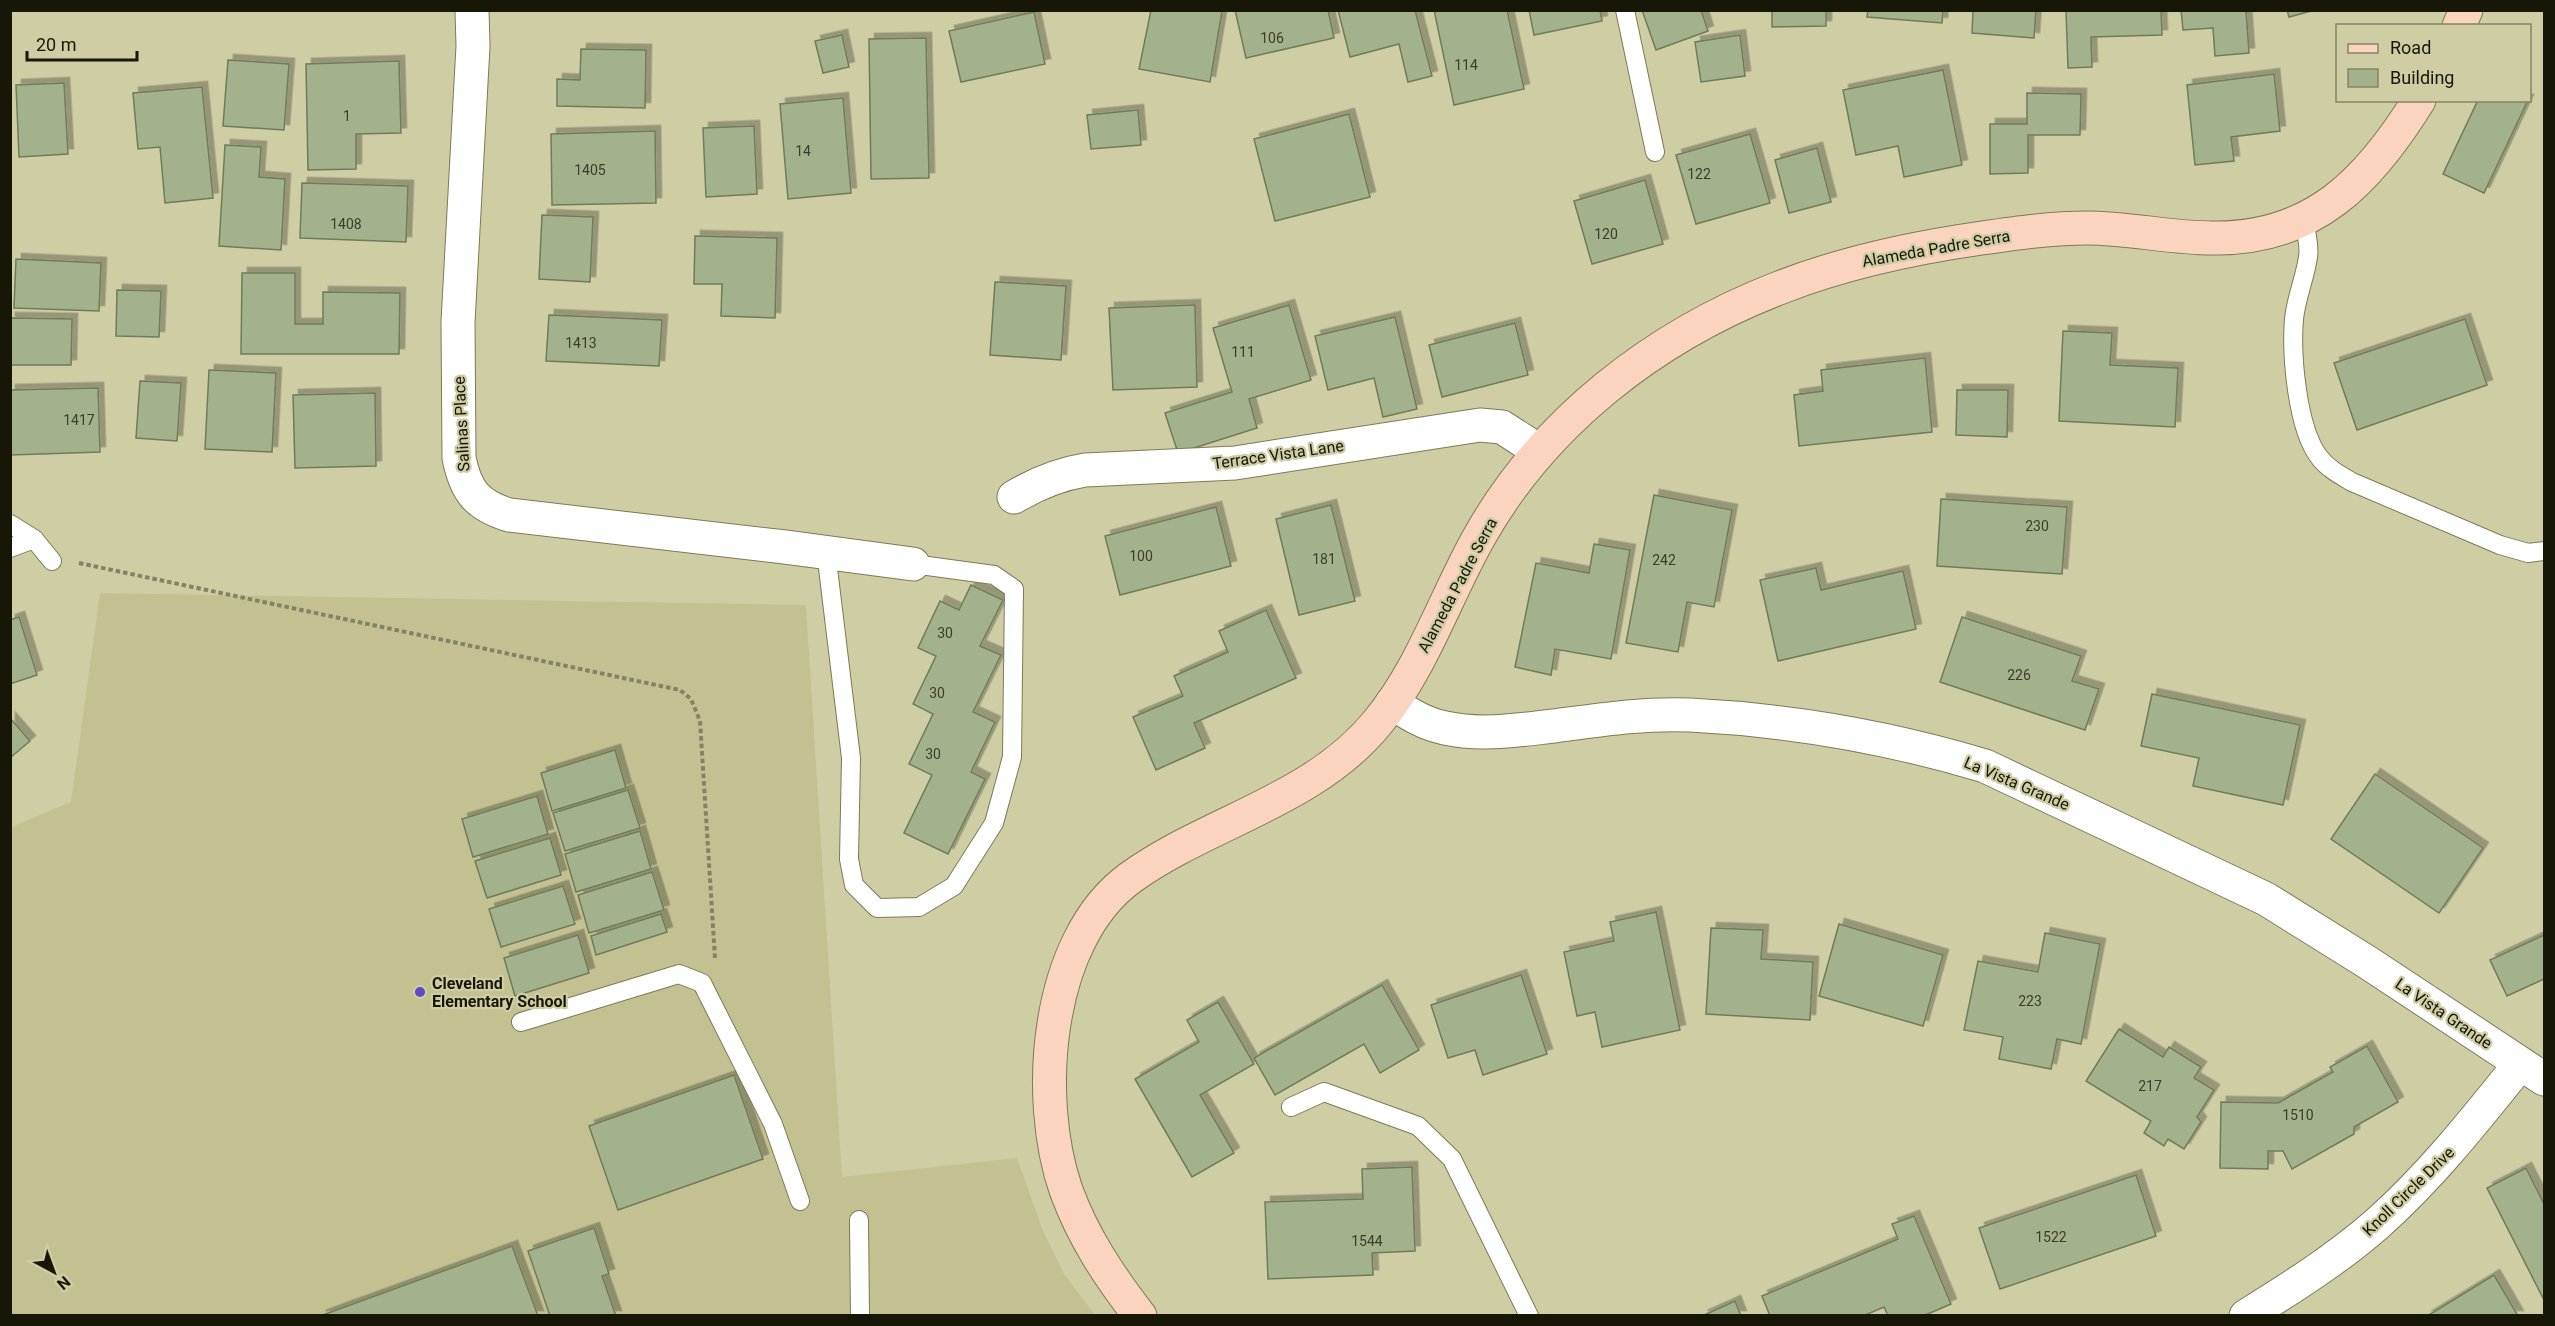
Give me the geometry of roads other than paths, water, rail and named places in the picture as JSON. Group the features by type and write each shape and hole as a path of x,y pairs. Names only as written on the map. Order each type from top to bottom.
{"street":[{"name":"Salinas Place","path":"472,10 473,45 458,334 459,458 463,479 474,497 492,510 509,515 913,564"},
{"path":"2460,24 2466,10"},
{"name":"Alameda Padre Serra","path":"1140,1316 1112,1279 1086,1236 1065,1186 1053,1134 1051,1047 1060,992 1073,952 1095,914 1124,883 1180,849 1308,783 1329,768 1374,727 1412,672 1479,537 1539,451 1571,417 1603,391 1682,335 1746,302 1789,284 1851,263 1932,245 2024,232 2086,228 2207,238 2243,238 2287,228 2304,221 2338,197 2376,162 2418,102"},
{"name":"Terrace Vista Lane","path":"1014,497 1029,488 1066,473 1085,470 1235,463 1480,425 1502,427 1539,451"},
{"name":"La Vista Grande","path":"1392,703 1416,719 1443,728 1471,732 1514,731 1636,716 1689,715 1846,731 1939,752 1985,766 2266,899 2359,956 2532,1071"},
{"name":"Knoll Circle Drive","path":"2246,1316 2325,1264 2376,1224 2532,1071"}],"lane":[{"path":"1625,10 1655,152"},
{"path":"2304,221 2309,255 2299,290 2294,320 2294,363 2299,403 2318,456 2330,468 2352,482 2500,545 2528,553 2544,551"},
{"path":"10,524 34,539 52,561"},
{"path":"10,548 34,539"},
{"path":"826,552 851,758 849,859 855,885 877,908 919,907 954,886 994,823 1012,757 1014,589 994,574 913,564"},
{"path":"520,1022 679,974 702,983 773,1124 800,1201"},
{"path":"1291,1107 1324,1092 1418,1126 1452,1159 1529,1316"},
{"path":"859,1220 860,1316"}],"place":[{"name":"Cleveland Elementary School","path":"420,992"}]}
